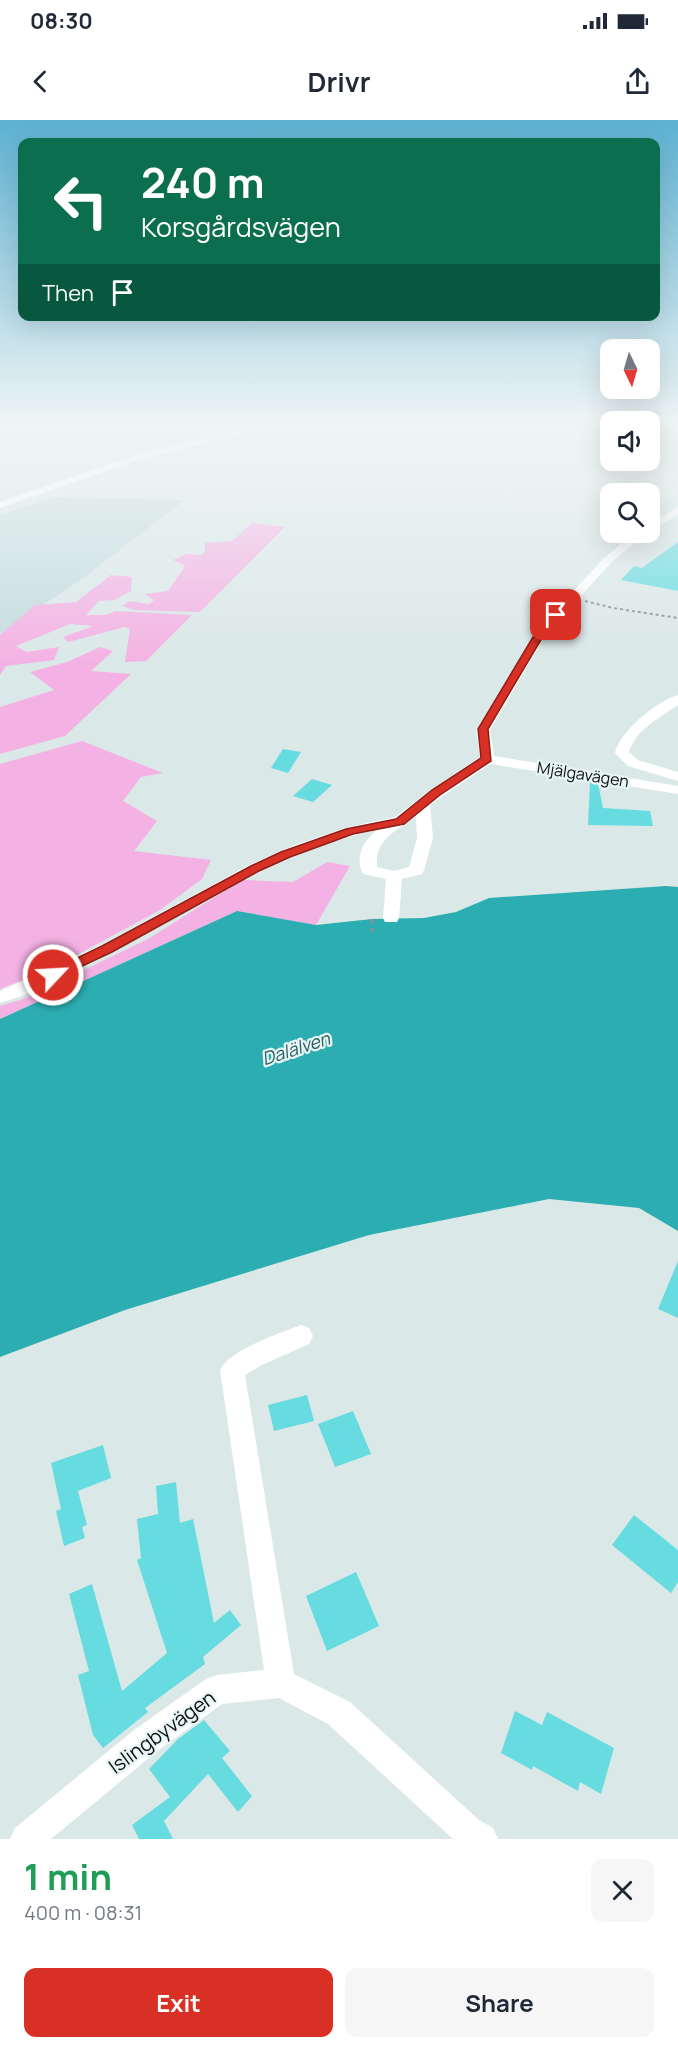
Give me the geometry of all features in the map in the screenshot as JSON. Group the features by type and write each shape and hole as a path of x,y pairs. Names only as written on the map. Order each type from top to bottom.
{"street":[{"path":"660,522 678,510"},
{"path":"423,805 425,838 416,870 394,876 369,870 367,855 374,839 487,759 483,729 541,632 607,561 629,543"},
{"path":"678,699 628,736 621,748 621,753 633,763 678,777"},
{"name":"Mjälgavägen","path":"487,759 678,790"},
{"path":"0,997 16,992 107,949 255,868 301,848 350,831 400,821"},
{"path":"391,918 394,876"},
{"path":"301,1336 232,1370 280,1683 339,1713 468,1831 482,1839"},
{"name":"Islingbyvägen","path":"26,1839 145,1741 218,1690 280,1683"}],"path":[{"path":"571,598 613,608 678,618"},
{"path":"372,919 372,933"}],"shaded area":[{"path":"35,503 181,503 83,578 0,634 0,515"},
{"path":"252,523 285,527 200,612 134,610 122,606 130,601 149,604 154,600 145,594 168,591 185,566 173,560 186,554 201,555 205,552 205,543 232,541"},
{"path":"111,575 132,577 131,591 114,600 99,601 86,615 105,615 116,611 192,615 146,661 125,662 130,629 125,627 68,642 63,637 93,626 70,624 16,646 26,652 59,647 54,660 6,666 0,675 0,635 35,605 76,602"},
{"path":"100,647 113,651 91,671 131,674 65,736 0,754 0,707 54,690 30,672 67,662"},
{"path":"82,741 163,773 141,777 123,801 157,821 134,851 211,860 202,879 160,910 47,971 0,989 0,764"},
{"path":"327,862 350,866 316,925 237,911 0,1019 0,1006 26,998 148,939 242,880 293,882"}],"water":[{"name":"Dalälven","path":"678,887 678,1231 639,1208 549,1199 369,1235 125,1310 0,1357 0,1019 237,911 316,925 372,919 424,918 456,912 489,898"}],"building":[{"path":"678,542 678,591 621,580 634,566 642,568"},
{"path":"283,749 301,752 288,773 271,768"},
{"path":"312,779 332,785 313,802 293,796"},
{"path":"590,782 598,783 603,808 650,811 653,826 588,825"},
{"path":"678,1261 678,1318 658,1309"},
{"path":"307,1395 314,1421 274,1431 268,1405"},
{"path":"353,1411 371,1454 335,1467 318,1424"},
{"path":"103,1445 111,1478 78,1491 87,1525 82,1527 85,1538 64,1546 56,1511 61,1509 51,1463"},
{"path":"176,1482 180,1523 193,1519 214,1623 230,1610 241,1625 203,1657 205,1664 145,1708 148,1712 103,1748 93,1735 78,1675 89,1671 69,1594 92,1584 122,1691 167,1653 137,1560 141,1558 137,1519 158,1514 156,1486"},
{"path":"634,1515 678,1550 678,1582 671,1593 612,1545"},
{"path":"356,1572 379,1626 327,1651 306,1596"},
{"path":"515,1711 542,1725 547,1712 614,1748 601,1794 580,1782 578,1791 533,1766 532,1770 501,1753"},
{"path":"204,1720 230,1751 222,1758 252,1796 238,1812 208,1774 164,1821 173,1839 139,1839 132,1825 170,1797 149,1769 178,1739"}],"route":[{"path":"53,975 107,949 255,868 301,848 350,831 400,821 423,805 436,793 487,759 483,729 541,632 556,615"}]}
